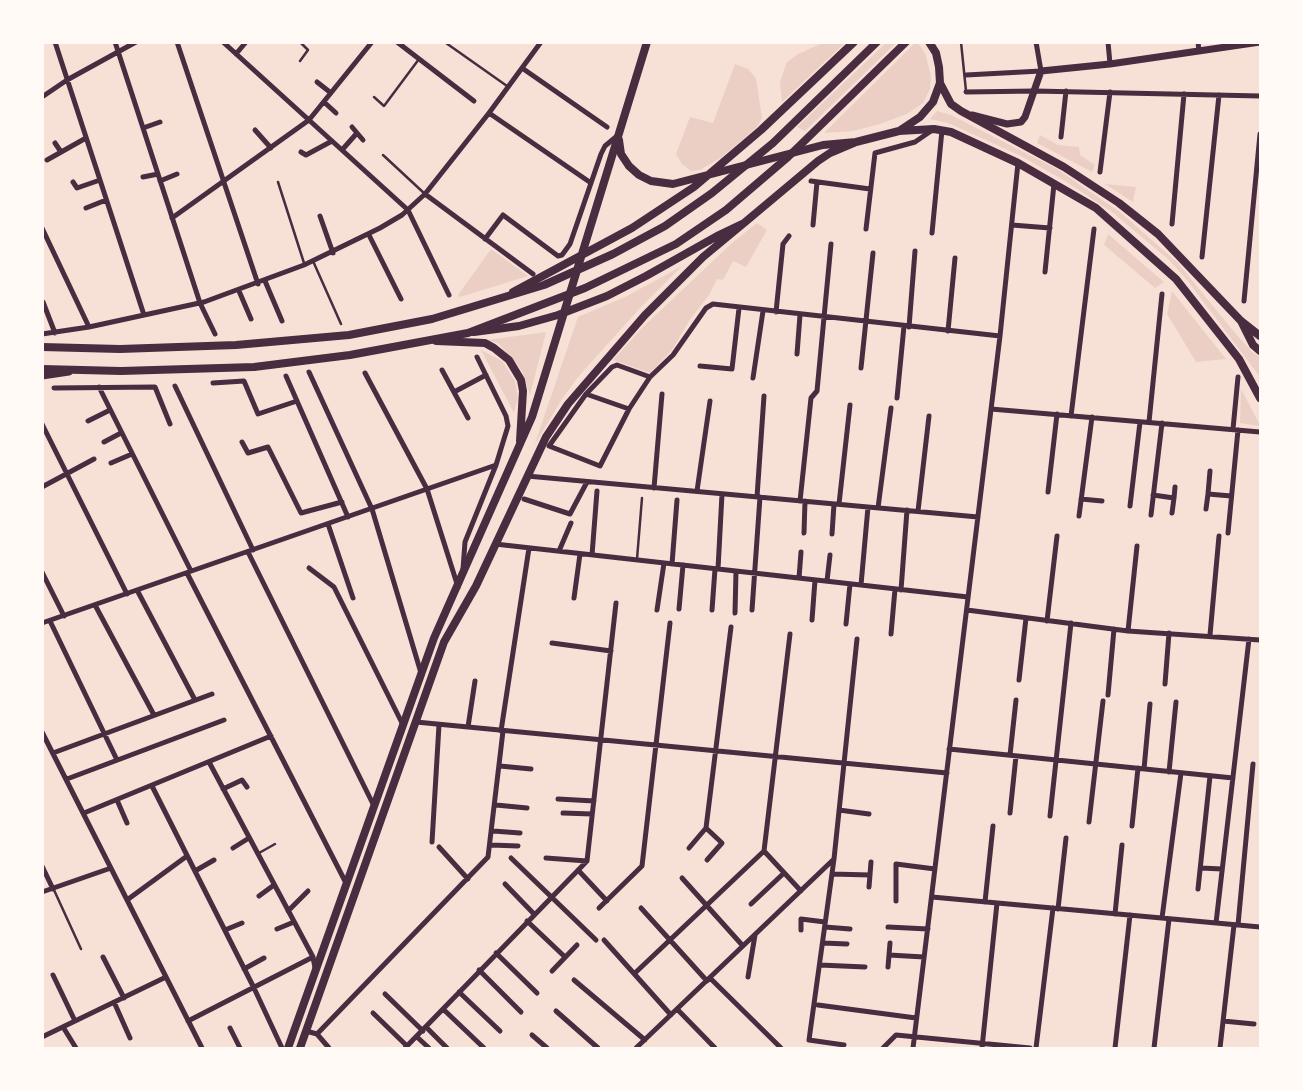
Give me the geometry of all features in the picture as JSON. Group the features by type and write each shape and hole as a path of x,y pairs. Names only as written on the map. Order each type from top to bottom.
{"main road":[{"path":"288,1048 434,638 519,451 544,383 647,42"},
{"path":"494,301 540,279 632,228 694,187 755,136 854,42"},
{"path":"42,347 120,349 236,345 349,335 432,319 494,301 567,275 665,226 712,193 773,143 877,42"},
{"path":"468,333 585,288 676,244 726,210 788,157 906,42"},
{"path":"929,42 936,53 940,83 951,104 1064,167 1120,203 1178,253 1241,321 1260,336"},
{"path":"965,113 1007,124 1021,122 1025,117 1035,91 1040,71 1110,64 1260,42"},
{"path":"899,131 920,117 933,102 940,83"},
{"path":"619,135 621,154 629,166 638,175 664,184 681,183 823,145 856,142 899,131 934,129 951,132 1018,163 1096,208 1176,279 1260,383"},
{"path":"300,1048 444,642 476,586 546,437 568,404 595,371 645,314 680,279 818,161 830,153 856,142"},
{"path":"42,368 72,371 262,366 350,355 537,322 584,306 646,276 744,223"},
{"path":"1241,321 1249,340 1260,351"},
{"path":"434,341 485,343 510,360 521,380 523,391 519,451"},
{"path":"1239,359 1260,398"},
{"path":"42,376 72,371"},
{"path":"405,721 416,722"}],"street":[{"path":"56,42 144,315"},
{"path":"116,42 200,303 215,334"},
{"path":"42,97 68,80 136,42"},
{"path":"177,42 258,284"},
{"path":"223,42 408,210 449,295"},
{"path":"236,54 246,42"},
{"path":"172,218 309,120 372,42"},
{"path":"397,42 474,101"},
{"path":"405,48 409,42"},
{"path":"42,334 89,327 200,303 258,284 333,253 369,234 408,210 425,194 490,113 541,42"},
{"path":"966,75 1040,71 1036,42"},
{"path":"1108,42 1110,64"},
{"path":"1198,42 1199,51"},
{"path":"522,68 607,127"},
{"path":"317,82 331,93"},
{"path":"1061,137 1066,91"},
{"path":"966,92 1066,91 1260,96"},
{"path":"1100,172 1110,92"},
{"path":"1172,224 1184,94"},
{"path":"1202,257 1219,95"},
{"path":"324,102 336,113"},
{"path":"490,113 591,183"},
{"path":"143,128 160,122"},
{"path":"352,127 363,140"},
{"path":"866,229 875,153 915,142 934,129"},
{"path":"255,130 271,148"},
{"path":"932,233 942,130"},
{"path":"342,150 357,133"},
{"path":"1244,301 1260,134"},
{"path":"485,239 503,215 558,256 568,249 605,146 619,135"},
{"path":"47,160 86,138"},
{"path":"301,152 306,155 332,141"},
{"path":"55,143 61,152"},
{"path":"913,1048 992,409 1018,163"},
{"path":"143,177 158,174"},
{"path":"160,181 176,174"},
{"path":"73,182 76,188 100,180"},
{"path":"812,225 814,182 870,190"},
{"path":"1045,272 1054,184"},
{"path":"425,194 533,274"},
{"path":"86,208 106,200"},
{"path":"320,216 333,253"},
{"path":"1012,225 1050,228"},
{"path":"42,228 89,327"},
{"path":"1071,416 1094,229"},
{"path":"369,234 402,299"},
{"path":"776,312 783,244 789,236"},
{"path":"804,533 802,501 811,398 817,391 831,244"},
{"path":"897,398 915,251"},
{"path":"860,368 873,253"},
{"path":"948,330 956,258"},
{"path":"265,281 282,321"},
{"path":"239,290 251,320"},
{"path":"1149,422 1162,294"},
{"path":"43,302 55,333"},
{"path":"650,377 618,365 612,367 586,394 549,446 600,466 629,409 650,377 673,355 710,305 1000,336"},
{"path":"700,366 732,369 738,308"},
{"path":"754,378 763,311"},
{"path":"797,354 800,315"},
{"path":"463,574 465,542 496,465 508,421 478,357"},
{"path":"442,370 468,418"},
{"path":"309,372 372,509 422,674"},
{"path":"365,373 427,489 458,587"},
{"path":"454,392 486,375"},
{"path":"286,376 348,517"},
{"path":"1228,533 1238,377"},
{"path":"213,384 244,381 258,414 297,401"},
{"path":"174,386 250,551 374,807"},
{"path":"54,388 155,387 170,424"},
{"path":"99,388 189,572 347,885"},
{"path":"586,394 629,409"},
{"path":"654,488 662,394"},
{"path":"752,610 764,396"},
{"path":"697,492 710,400"},
{"path":"832,534 850,404"},
{"path":"878,508 891,408"},
{"path":"992,409 1260,432"},
{"path":"88,420 110,410"},
{"path":"1048,492 1057,414"},
{"path":"918,511 929,416"},
{"path":"1079,516 1092,417"},
{"path":"1130,506 1140,422"},
{"path":"1151,515 1162,423"},
{"path":"42,424 127,594"},
{"path":"104,442 122,433"},
{"path":"242,442 248,453 268,447 301,513 342,502"},
{"path":"111,462 132,454"},
{"path":"42,487 94,459"},
{"path":"42,623 496,465"},
{"path":"1206,509 1210,472"},
{"path":"527,476 978,517"},
{"path":"524,499 568,514 572,512 587,482"},
{"path":"1172,514 1175,487"},
{"path":"592,555 597,491"},
{"path":"712,610 722,494"},
{"path":"1208,494 1231,496"},
{"path":"1153,495 1174,498"},
{"path":"1081,499 1102,501"},
{"path":"672,564 678,500"},
{"path":"861,585 868,507"},
{"path":"891,634 907,510"},
{"path":"560,551 571,523"},
{"path":"328,524 353,598"},
{"path":"1047,621 1057,536"},
{"path":"1210,635 1219,536"},
{"path":"495,544 968,597"},
{"path":"1128,630 1137,546"},
{"path":"317,1034 488,857 496,805 502,731 529,548"},
{"path":"798,578 802,552"},
{"path":"574,598 580,554"},
{"path":"827,581 830,556"},
{"path":"657,610 664,563"},
{"path":"679,608 683,565"},
{"path":"309,568 331,584 405,721"},
{"path":"735,613 736,571"},
{"path":"42,572 64,616"},
{"path":"812,620 815,580"},
{"path":"846,624 850,584"},
{"path":"137,590 195,700"},
{"path":"373,1013 406,1047 587,861 616,603"},
{"path":"95,605 154,715"},
{"path":"967,610 1114,629 1260,640"},
{"path":"1019,680 1026,618"},
{"path":"50,620 106,733 117,760"},
{"path":"599,908 642,866 670,623"},
{"path":"1050,816 1054,760 1071,623"},
{"path":"690,848 706,828 731,627"},
{"path":"1108,695 1114,629"},
{"path":"1164,684 1169,633"},
{"path":"635,973 764,851 790,634"},
{"path":"1216,923 1249,639"},
{"path":"844,1045 809,1040 834,859 857,640"},
{"path":"552,643 611,650"},
{"path":"468,727 475,681"},
{"path":"53,753 212,694"},
{"path":"1010,755 1016,700"},
{"path":"1090,822 1103,702"},
{"path":"1169,772 1176,702"},
{"path":"1132,826 1150,704"},
{"path":"67,779 224,720"},
{"path":"416,722 947,773"},
{"path":"432,842 439,725"},
{"path":"42,732 202,1048"},
{"path":"84,813 271,736"},
{"path":"949,749 1233,778"},
{"path":"1010,813 1016,756"},
{"path":"209,762 312,956 316,971"},
{"path":"1220,1048 1236,925 1253,764"},
{"path":"500,766 531,769"},
{"path":"1162,918 1181,773"},
{"path":"1198,889 1210,776"},
{"path":"223,789 242,780 247,787"},
{"path":"152,786 254,988 282,1048"},
{"path":"558,799 594,801"},
{"path":"118,800 127,823"},
{"path":"496,805 527,808"},
{"path":"839,810 869,814"},
{"path":"563,813 592,814"},
{"path":"985,902 993,826"},
{"path":"706,828 722,843 707,860"},
{"path":"493,831 520,833"},
{"path":"234,848 249,838"},
{"path":"1036,1048 1066,838"},
{"path":"491,845 518,846"},
{"path":"1115,914 1122,845"},
{"path":"439,847 468,879"},
{"path":"764,851 800,891"},
{"path":"127,900 187,856"},
{"path":"511,858 550,898 596,940"},
{"path":"546,858 587,861"},
{"path":"574,980 641,1045 671,1014 834,859"},
{"path":"195,871 214,860"},
{"path":"869,887 871,862"},
{"path":"896,901 896,864 935,869"},
{"path":"42,866 54,889"},
{"path":"42,892 111,868"},
{"path":"1200,868 1222,868"},
{"path":"578,870 607,901"},
{"path":"751,904 784,873"},
{"path":"832,874 870,875"},
{"path":"682,878 743,946"},
{"path":"505,884 534,914"},
{"path":"259,896 274,886"},
{"path":"288,911 308,891"},
{"path":"932,897 1260,928"},
{"path":"982,1046 998,903"},
{"path":"641,908 668,940 781,1048"},
{"path":"1115,1048 1130,915"},
{"path":"801,930 802,919 850,929"},
{"path":"1154,1048 1169,919"},
{"path":"527,921 565,957"},
{"path":"277,929 294,922"},
{"path":"225,930 242,923"},
{"path":"888,927 928,929"},
{"path":"748,978 756,934"},
{"path":"604,940 671,1014"},
{"path":"822,943 847,944"},
{"path":"888,967 890,943"},
{"path":"552,971 577,945"},
{"path":"496,953 537,993"},
{"path":"889,955 924,957"},
{"path":"188,1020 254,988 312,956"},
{"path":"103,957 124,998"},
{"path":"244,968 264,958"},
{"path":"820,965 865,967"},
{"path":"479,970 521,1012"},
{"path":"53,975 75,1021"},
{"path":"42,1037 166,977"},
{"path":"459,992 500,1031"},
{"path":"385,994 447,1048"},
{"path":"114,1002 130,1038"},
{"path":"818,1005 916,1018"},
{"path":"443,1009 484,1048"},
{"path":"677,1009 715,1048"},
{"path":"556,1011 598,1048"},
{"path":"1223,1021 1254,1024"},
{"path":"63,1027 76,1048"},
{"path":"230,1028 240,1048"},
{"path":"306,1031 317,1034 329,1048"},
{"path":"882,1048 896,1035 982,1046 1030,1048"},
{"path":"532,1036 547,1048"},
{"path":"417,1037 429,1048"}],"lane":[{"path":"300,42 308,50 300,61"},
{"path":"961,42 966,75 966,92"},
{"path":"446,43 509,86"},
{"path":"374,97 384,106 420,59"},
{"path":"383,155 425,194"},
{"path":"278,182 304,265"},
{"path":"312,261 341,324"},
{"path":"636,560 642,498"},
{"path":"258,854 275,844"},
{"path":"54,889 81,949"}],"shaded area":[{"path":"825,42 845,43 782,102 780,82 787,62 798,54"},
{"path":"886,43 896,43 805,131 797,127"},
{"path":"915,43 918,43 925,53 931,76 930,89 923,103 907,114 880,124 853,131 824,133"},
{"path":"735,64 748,69 756,78 762,118 757,127 722,157 700,170 691,171 682,164 676,154 690,117 713,123"},
{"path":"937,111 951,115 1057,169 1120,212 1178,263 1235,333 1252,352 1260,357 1260,377 1187,280 1168,259 1112,212 1065,181 1021,156 948,123 930,119"},
{"path":"1040,135 1058,145 1079,147 1080,155 1095,165 1092,172 1037,143"},
{"path":"1105,184 1136,187 1133,202"},
{"path":"757,223 767,230 746,267 733,261 723,280 717,279 709,295 689,321 672,350 650,373 613,360 642,328 732,243"},
{"path":"1108,234 1164,282 1155,288 1104,245"},
{"path":"491,249 528,276 460,297 458,295"},
{"path":"682,266 641,307 578,377 562,399 534,446 578,317 627,296"},
{"path":"1172,291 1226,359 1196,362 1167,314"},
{"path":"546,332 530,395 522,371 516,363 498,343 487,340"},
{"path":"481,350 502,361 515,381 518,398 514,413"},
{"path":"1241,389 1260,425 1260,426 1240,423"}]}
